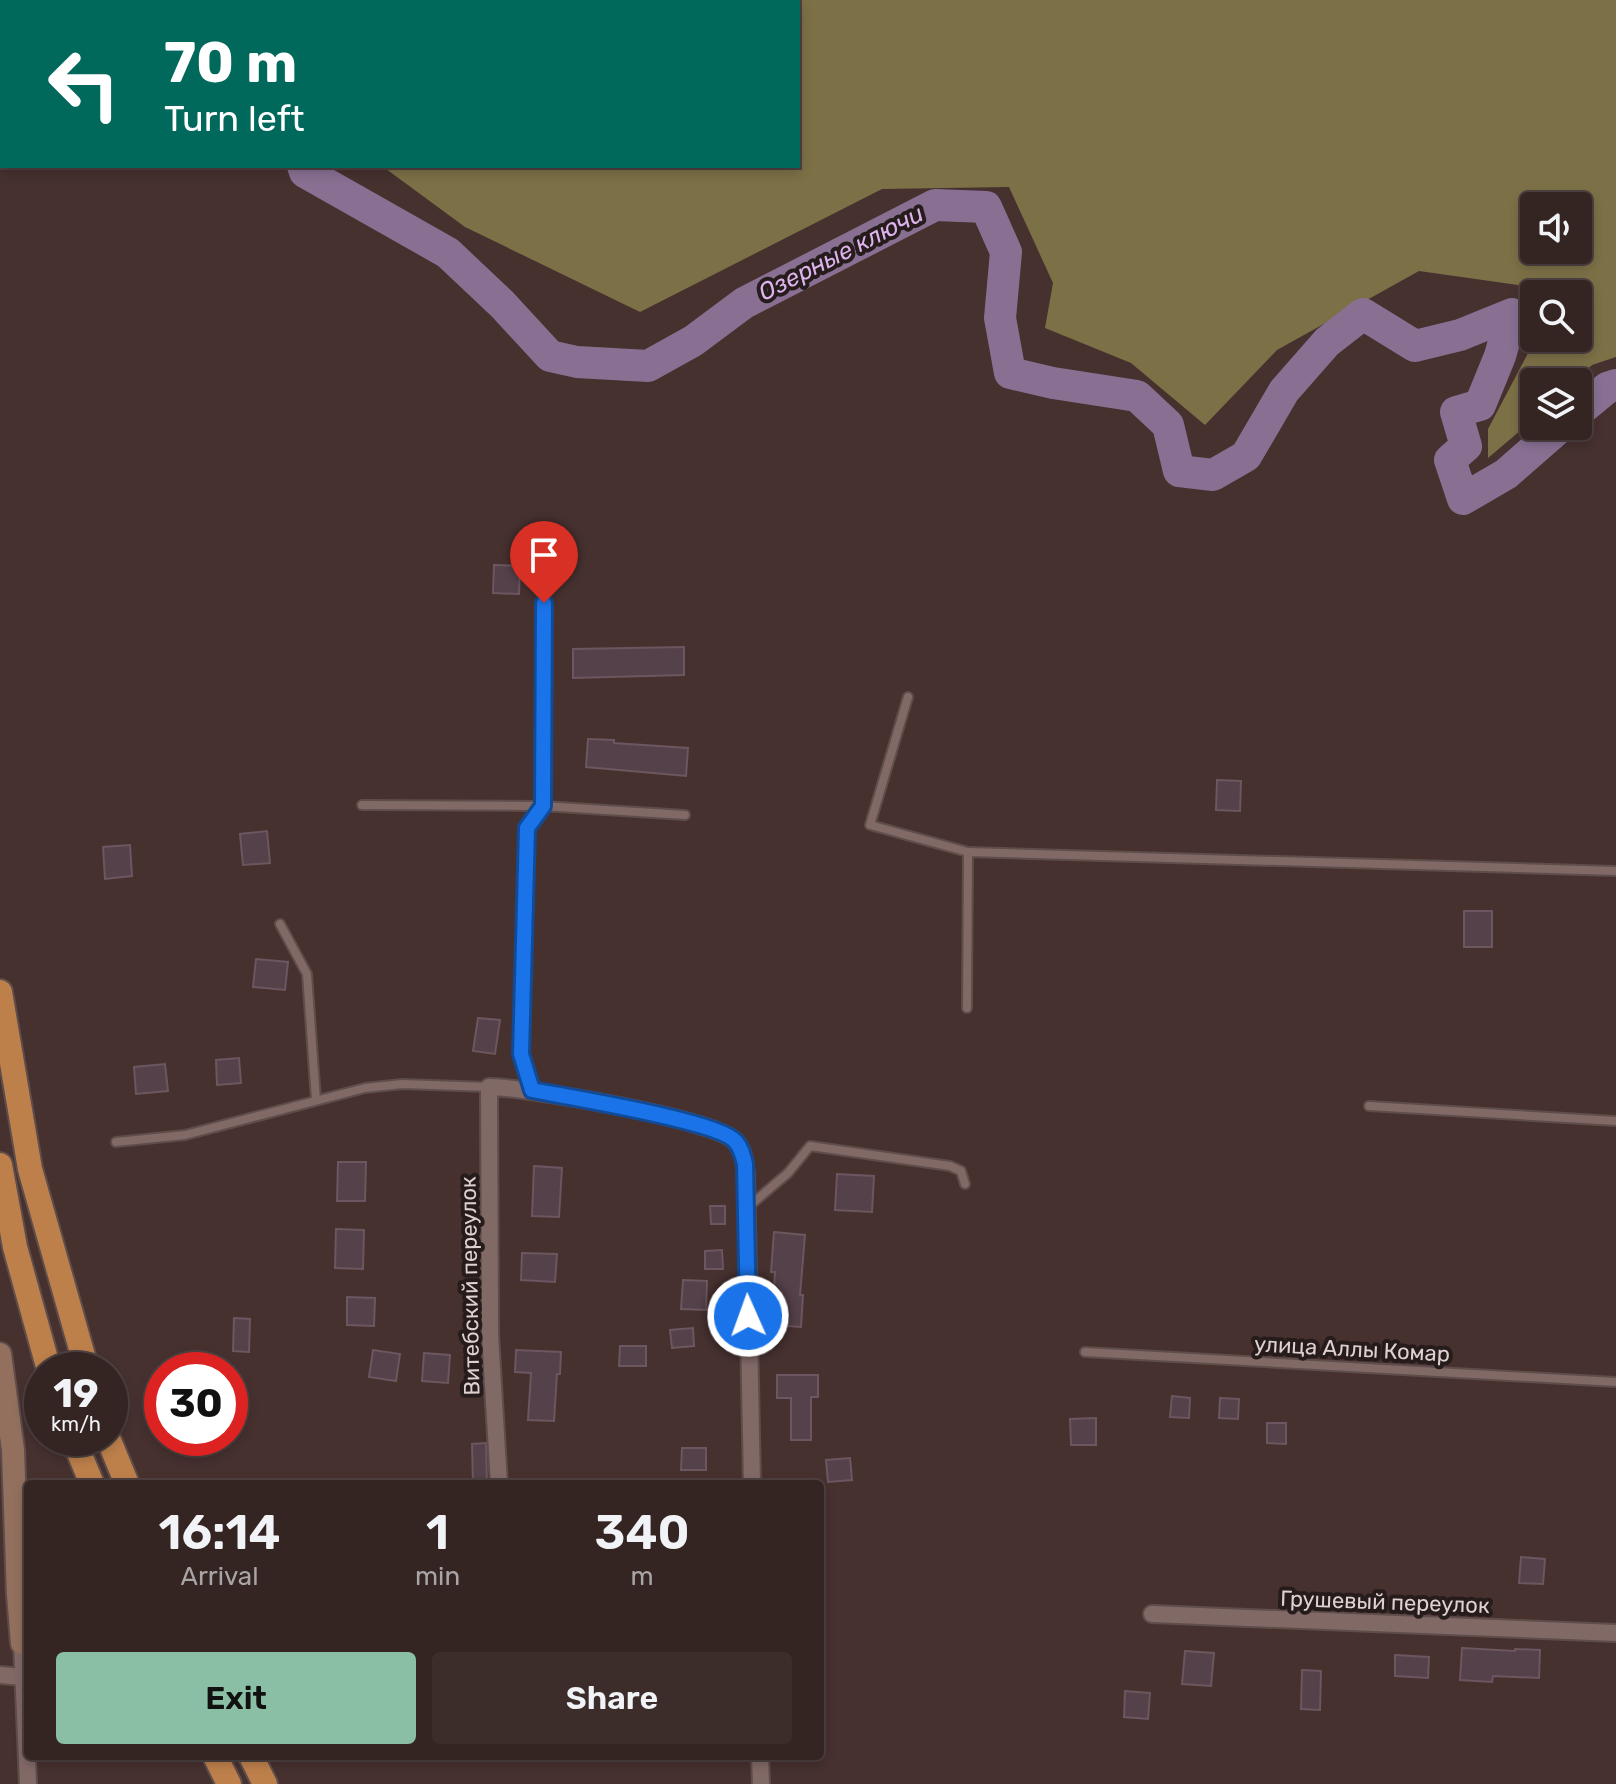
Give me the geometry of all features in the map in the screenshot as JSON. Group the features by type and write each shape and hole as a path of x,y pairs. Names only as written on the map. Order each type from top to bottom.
{"highway":[{"path":"0,992 30,1169 82,1352"},
{"path":"0,1165 15,1247 44,1352"},
{"path":"80,1456 90,1480"},
{"path":"115,1456 125,1480"},
{"path":"217,1760 229,1784"},
{"path":"253,1760 265,1784"}],"main road":[{"path":"0,1354 13,1450 18,1594 24,1635"}],"street":[{"path":"489,1087 532,1090 692,1122 727,1134 735,1141 745,1164 752,1480"},
{"name":"Витебский переулок","path":"489,1087 490,1335 499,1480"},
{"name":"Грушевый переулок","path":"1152,1614 1616,1633"},
{"path":"24,1654 24,1713"},
{"path":"0,1675 22,1677"},
{"path":"27,1760 28,1784"},
{"path":"760,1760 761,1784"}],"lane":[{"path":"532,1090 521,1054 527,828 543,806 544,603"},
{"path":"908,697 870,825 968,852 1616,871"},
{"path":"362,805 543,806 685,815"},
{"path":"967,1008 968,852"},
{"path":"280,924 307,974 316,1100"},
{"path":"116,1142 185,1135 365,1088 402,1084 489,1087"},
{"path":"1369,1106 1616,1121"},
{"path":"745,1209 788,1173 810,1146 950,1166 961,1171 965,1184"},
{"name":"улица Аллы Комар","path":"1085,1352 1616,1382"}],"shaded area":[{"path":"800,0 1616,0 1616,357 1589,368 1520,368 1529,352 1592,352 1592,280 1520,280 1520,287 1419,271 1277,350 1205,425 1131,363 1045,328 1053,283 1009,187 882,189 640,312 465,227 385,168 800,168"},
{"path":"1520,368 1520,431 1488,458 1488,429"}],"building":[{"path":"494,565 520,566 519,594 493,593"},
{"path":"684,647 684,675 573,678 573,649"},
{"path":"588,739 688,748 686,776 586,767"},
{"path":"1217,780 1241,781 1240,811 1216,810"},
{"path":"267,831 270,863 243,865 240,834"},
{"path":"130,845 132,876 105,879 103,847"},
{"path":"1464,911 1492,911 1492,947 1464,947"},
{"path":"256,959 288,962 285,990 253,987"},
{"path":"478,1018 500,1020 495,1054 473,1051"},
{"path":"239,1058 241,1083 217,1085 216,1060"},
{"path":"165,1064 168,1091 136,1094 134,1067"},
{"path":"338,1162 366,1162 365,1201 337,1201"},
{"path":"534,1166 562,1168 559,1217 532,1216"},
{"path":"837,1174 874,1176 872,1212 835,1210"},
{"path":"710,1206 725,1206 725,1224 711,1224"},
{"path":"336,1229 364,1230 363,1269 335,1268"},
{"path":"774,1232 805,1235 801,1327 772,1325"},
{"path":"722,1250 723,1269 705,1269 705,1251"},
{"path":"522,1253 557,1254 555,1282 521,1280"},
{"path":"683,1280 707,1281 706,1310 681,1309"},
{"path":"347,1297 375,1298 374,1326 347,1325"},
{"path":"234,1318 250,1319 249,1352 233,1351"},
{"path":"693,1328 694,1346 672,1348 670,1330"},
{"path":"620,1346 646,1346 646,1366 619,1366"},
{"path":"373,1350 400,1354 396,1381 369,1377"},
{"path":"516,1350 561,1352 554,1421 528,1420 531,1373 515,1372"},
{"path":"424,1353 450,1355 448,1383 422,1381"},
{"path":"777,1375 818,1375 818,1397 811,1397 811,1440 791,1440 791,1398 777,1398"},
{"path":"1172,1396 1190,1398 1189,1418 1170,1417"},
{"path":"1220,1398 1239,1399 1238,1419 1219,1418"},
{"path":"1096,1418 1096,1445 1071,1445 1070,1419"},
{"path":"1267,1423 1286,1423 1286,1444 1267,1443"},
{"path":"486,1443 487,1480 473,1480 472,1444"},
{"path":"682,1448 706,1448 706,1470 681,1470"},
{"path":"850,1458 852,1480 828,1482 826,1460"},
{"path":"1521,1557 1545,1559 1543,1584 1519,1583"},
{"path":"1462,1648 1540,1650 1539,1678 1493,1676 1492,1682 1460,1680"},
{"path":"1185,1651 1214,1653 1211,1686 1182,1684"},
{"path":"1395,1655 1429,1657 1428,1678 1395,1676"},
{"path":"1302,1670 1321,1671 1320,1710 1301,1709"},
{"path":"1125,1691 1150,1693 1148,1719 1124,1717"}],"waterway":[{"name":"Озерные ключи","path":"304,168 305,172 448,253 502,304 550,356 577,362 648,366 693,341 744,303 935,205 986,207 1006,252 1000,318 1010,373 1137,396 1168,425 1179,471 1213,475 1246,456 1284,391 1327,342 1363,314 1415,346 1460,335 1512,314 1500,356 1480,405 1456,412 1466,446 1450,460 1463,499 1506,474 1545,440"},
{"name":"Озерные ключи","path":"1592,400 1616,385"}],"route":[{"path":"544,603 543,806 527,828 521,1054 532,1090 692,1122 727,1134 735,1141 742,1151 746,1176 748,1316"}]}
